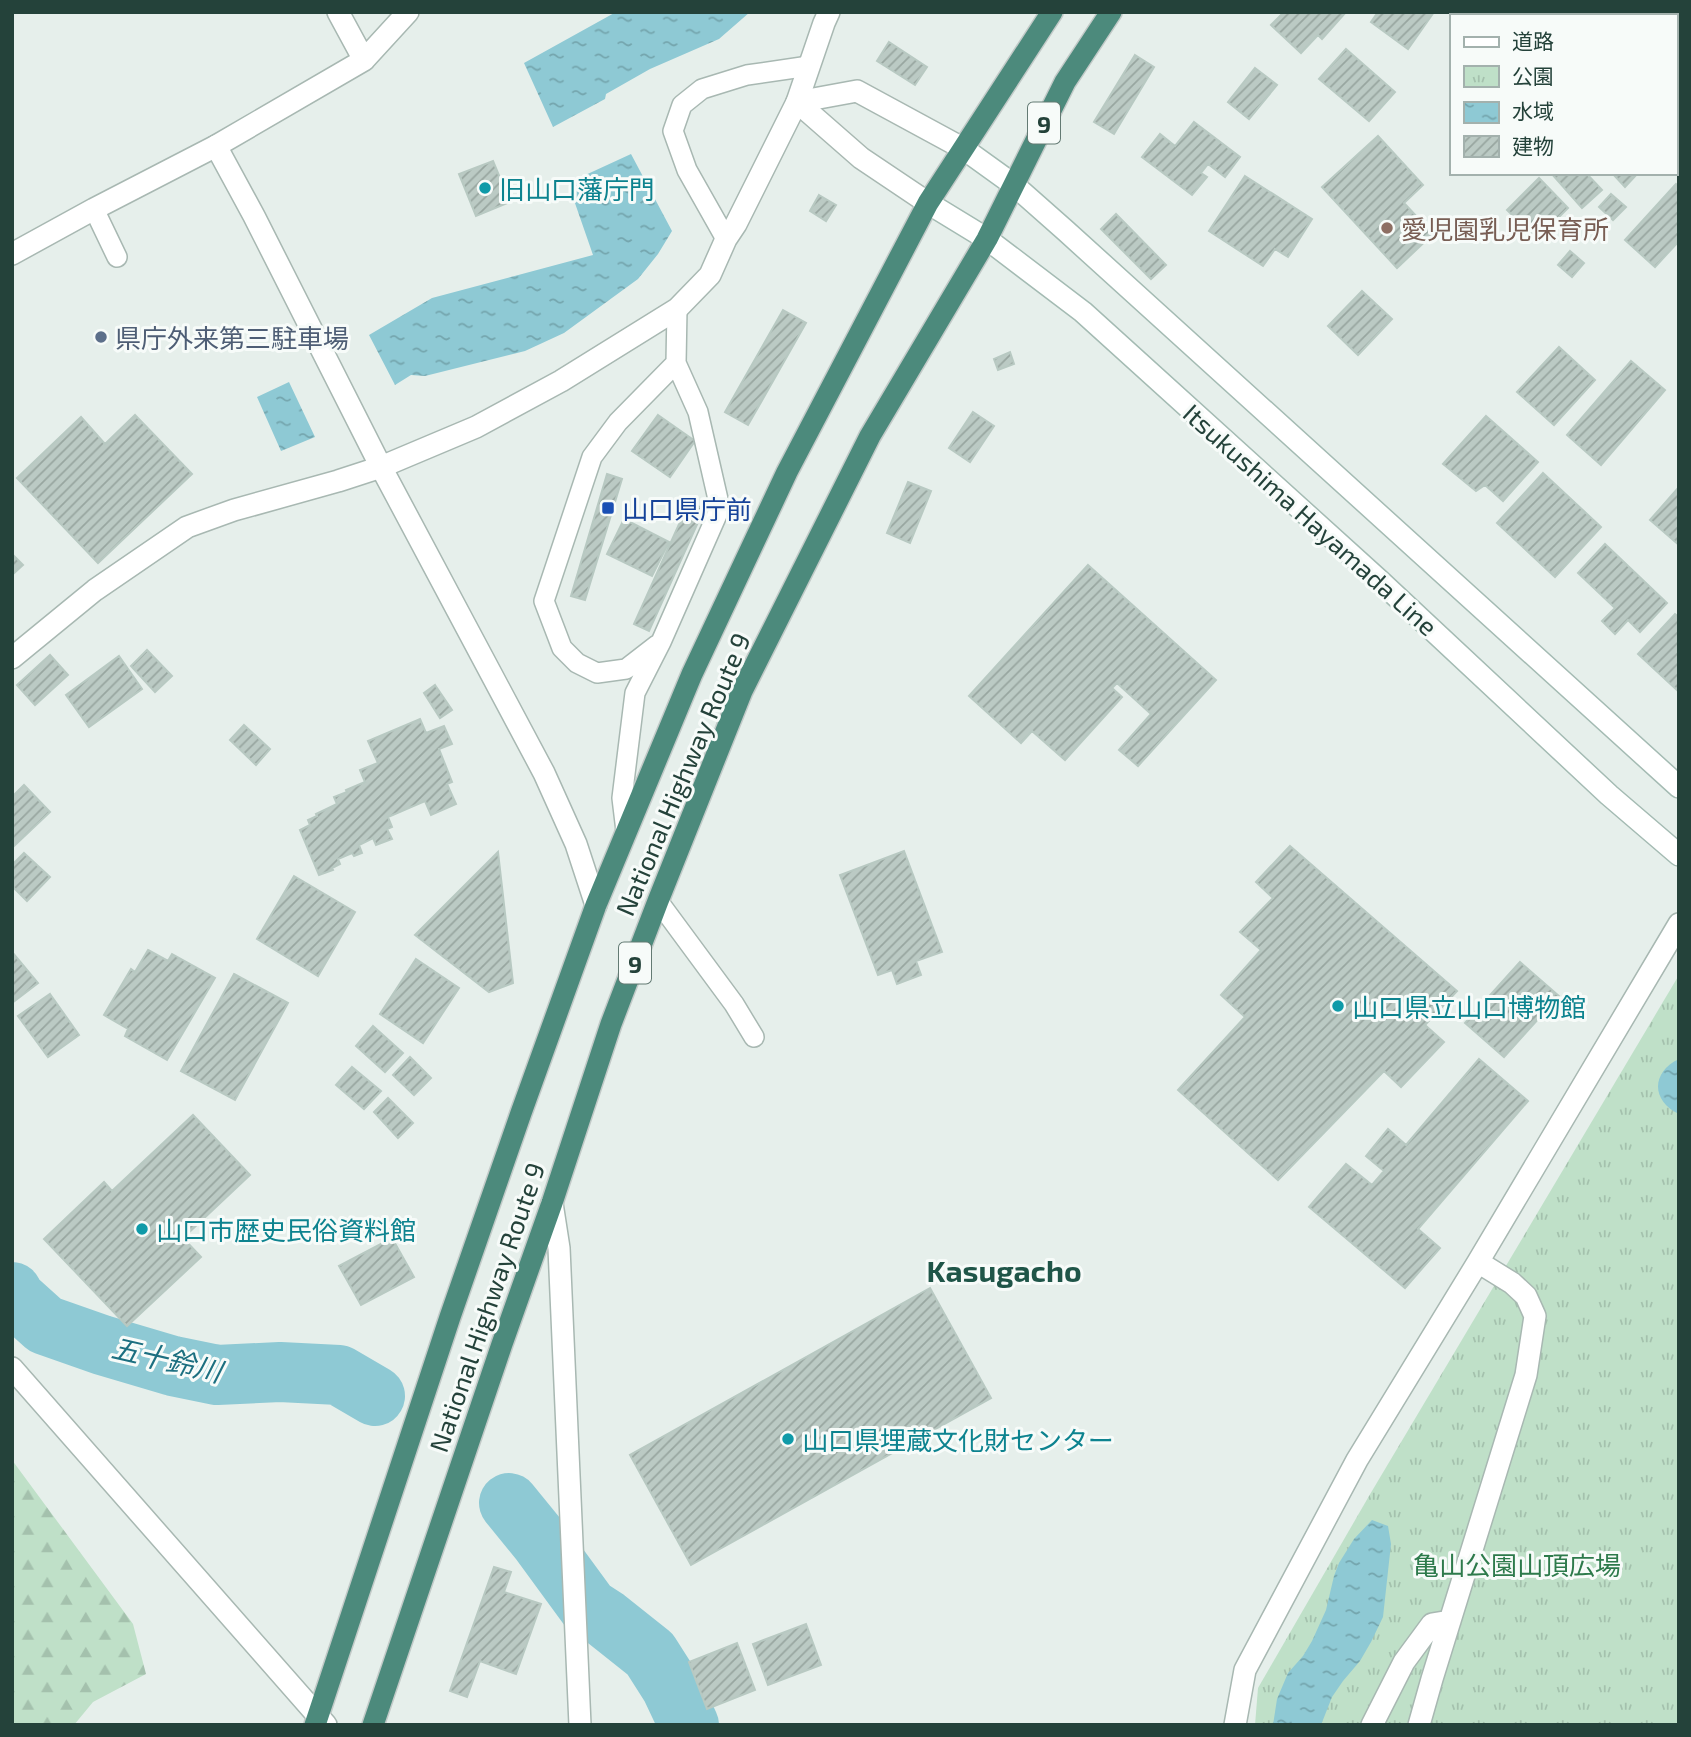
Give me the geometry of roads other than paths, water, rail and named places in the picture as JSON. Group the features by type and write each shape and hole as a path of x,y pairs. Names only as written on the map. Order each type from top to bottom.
{"highway":[{"name":"National Highway Route 9","path":"320,1722 450,1317 525,1100 596,905 692,674 787,472 928,203 1052,12"},
{"name":"National Highway Route 9","path":"373,1725 611,1024 742,691 870,436 987,239 1065,82 1111,12"}],"street":[{"path":"338,12 364,60"},
{"path":"12,254 216,146 364,60 408,12"},
{"path":"12,657 95,590 187,527 234,510 381,467 476,427 561,381 677,309 710,275 797,102 829,12"},
{"name":"Itsukushima Hayamada Line","path":"797,102 857,91 964,149 1014,185 1679,787"},
{"name":"Itsukushima Hayamada Line","path":"797,102 861,158 987,239 1083,312 1370,572 1609,795 1679,855"},
{"path":"216,146 381,467 544,773 576,844 596,905"},
{"path":"1235,1725 1245,1671 1357,1460 1679,924"},
{"path":"552,1203 559,1248 580,1725"},
{"path":"1419,1725 1526,1375 1535,1316 1526,1296 1512,1283 1478,1262"},
{"path":"12,1368 320,1722"},
{"path":"1372,1725 1404,1662 1432,1624 1450,1621"}],"lane":[{"path":"726,239 687,170 673,131 682,104 702,89 747,75 809,66"},
{"path":"94,209 117,257"},
{"path":"626,831 622,798 635,693 661,642 720,508 698,412 676,363 677,309"},
{"path":"661,642 626,669 597,673 577,663 562,648 544,601 592,457 618,422 676,363"},
{"path":"658,901 734,1004 754,1037"}],"water":[{"path":"616,12 750,12 719,39 650,69 606,94 605,99 553,127 524,63"},
{"path":"631,154 672,231 638,279 564,333 525,351 425,376 411,375 395,385 369,335 432,298 593,255 568,183"},
{"path":"289,382 315,437 281,451 257,397"},
{"path":"1679,1059 1679,1114 1663,1102 1658,1086 1663,1071"},
{"path":"1372,1520 1388,1526 1391,1544 1383,1617 1371,1642 1332,1697 1321,1725 1273,1725 1277,1699 1288,1673 1312,1641 1326,1610 1339,1563 1354,1539"}],"waterway":[{"name":"五十鈴川","path":"12,1292 15,1298 45,1325 173,1366 217,1375 280,1372 339,1375 375,1396"},
{"name":"五十鈴川","path":"509,1503 589,1608 650,1654 671,1687 689,1725"}],"place":[{"name":"旧山口藩庁門","path":"485,188"},
{"name":"愛児園乳児保育所","path":"1387,228"},
{"name":"県庁外来第三駐車場","path":"101,337"},
{"name":"山口県庁前","path":"608,508"},
{"name":"山口県立山口博物館","path":"1338,1006"},
{"name":"山口市歴史民俗資料館","path":"142,1229"},
{"name":"山口県埋蔵文化財センター","path":"788,1439"}],"district":[{"name":"Kasugacho","path":"1004,1270"}],"park label":[{"name":"亀山公園山頂広場","path":"1517,1564"}]}
